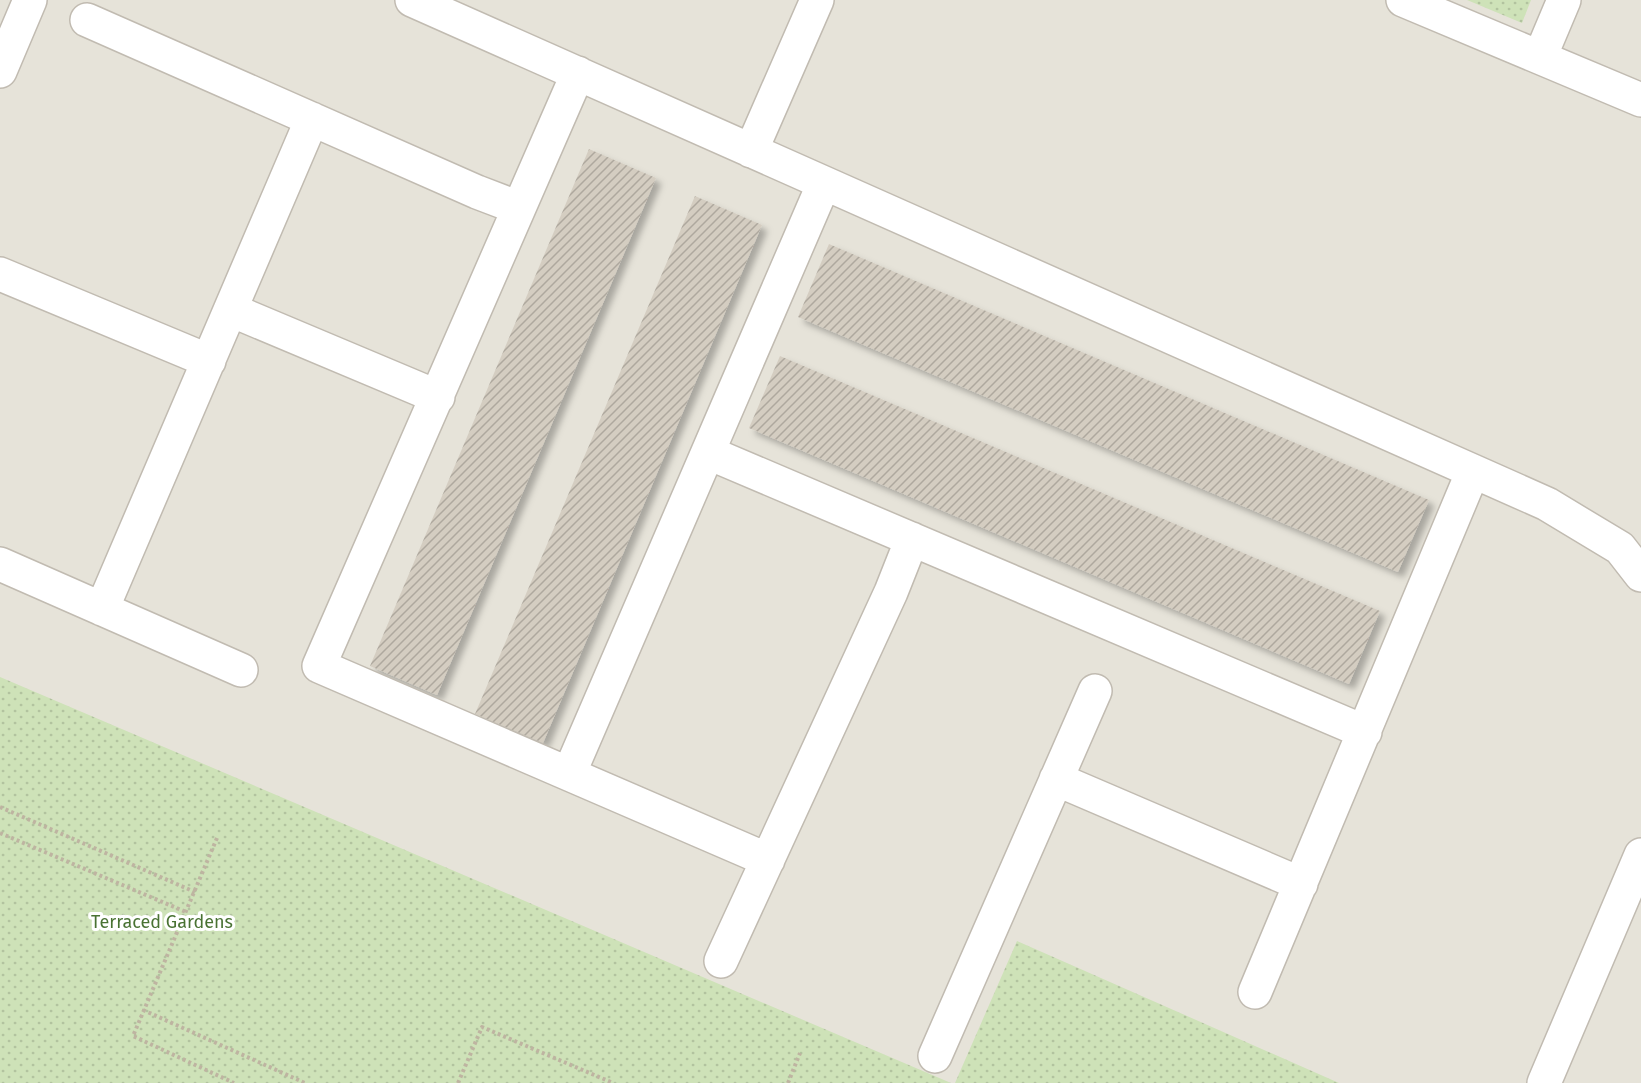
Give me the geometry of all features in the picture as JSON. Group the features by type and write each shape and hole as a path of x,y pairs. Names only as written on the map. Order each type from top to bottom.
{"street":[{"path":"0,71 30,0"},
{"path":"412,0 1547,504 1620,548 1641,575"},
{"path":"751,151 817,0"},
{"path":"1403,0 1641,100"},
{"path":"1540,57 1564,0"},
{"path":"87,20 477,192 519,208"},
{"path":"578,73 319,666 768,860"},
{"path":"102,609 312,119"},
{"path":"569,774 824,183"},
{"path":"0,274 208,362"},
{"path":"231,310 438,397"},
{"path":"709,453 1365,732"},
{"path":"1255,992 1473,471"},
{"path":"721,961 891,592 912,539"},
{"path":"0,564 242,670"},
{"path":"935,1056 1095,691"},
{"path":"1056,779 1301,884"},
{"path":"1544,1083 1641,855"}],"path":[{"path":"0,807 195,892"},
{"path":"0,833 186,912"},
{"path":"218,838 133,1036 234,1083"},
{"path":"143,1010 305,1083"},
{"path":"458,1083 482,1027 613,1083"},
{"path":"788,1083 800,1053"}],"shaded area":[{"path":"0,0 1641,0 1641,1083 0,1083"}],"green space":[{"path":"1467,0 1531,0 1522,23"},
{"name":"Terraced Gardens","path":"0,677 951,1083 0,1083"},
{"path":"1017,941 1339,1083 955,1083"}],"building":[{"path":"589,149 656,178 437,695 370,666"},
{"path":"695,196 762,225 543,743 475,714"},
{"path":"829,244 1429,500 1398,572 798,317"},
{"path":"780,356 1380,611 1349,684 749,428"}]}
